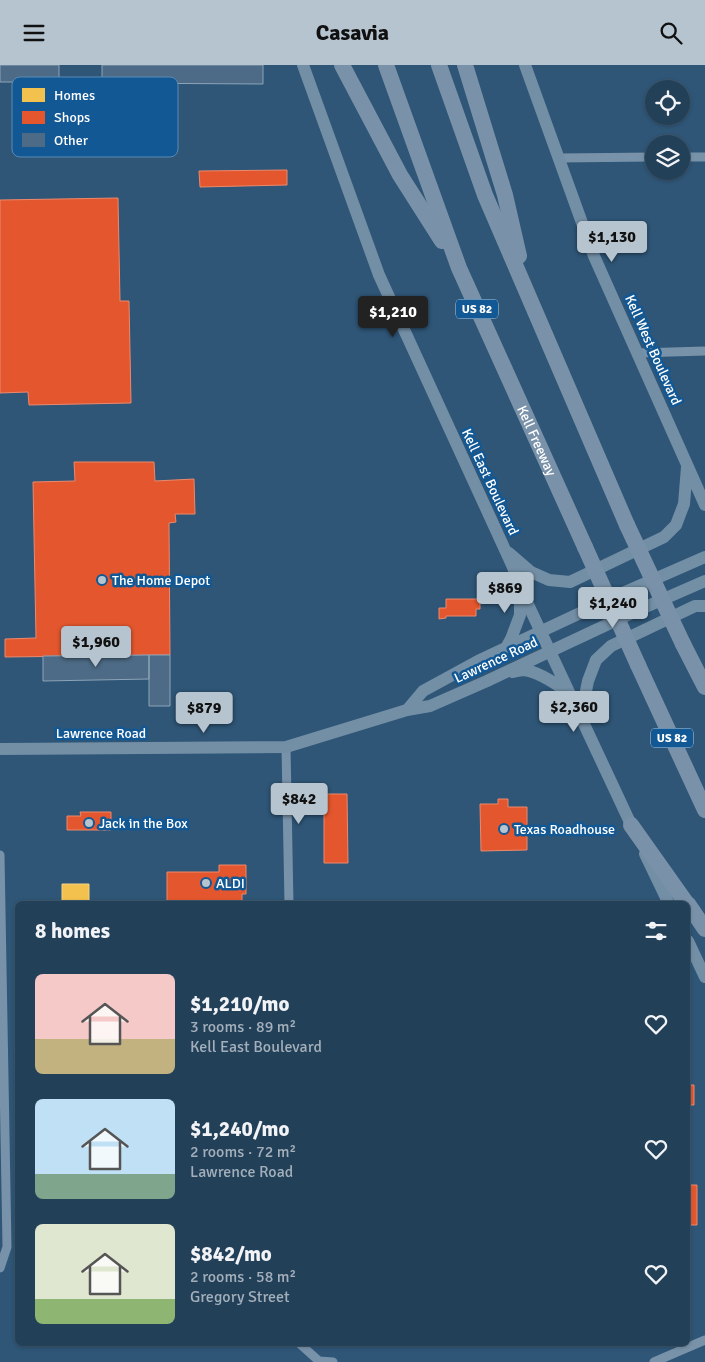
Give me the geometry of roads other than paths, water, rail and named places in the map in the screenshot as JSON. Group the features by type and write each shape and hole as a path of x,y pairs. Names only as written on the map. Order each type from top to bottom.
{"highway":[{"path":"342,65 400,175 459,268"},
{"name":"Kell Freeway","path":"386,65 459,268 705,810"},
{"path":"439,65 485,195 627,525 705,687"},
{"path":"465,65 505,195 530,300"},
{"path":"631,825 685,901"},
{"path":"690,908 705,929"}],"main road":[{"name":"Kell East Boulevard","path":"303,65 379,275 572,699 668,901"},
{"name":"Kell West Boulevard","path":"525,65 594,256 705,505"},
{"path":"505,550 531,572 549,580 570,582 664,537 676,525 684,504 688,466"},
{"name":"Lawrence Road","path":"407,710 422,691 478,661 625,592 705,557"},
{"name":"Lawrence Road","path":"0,749 286,747 407,710 430,706 705,581"},
{"path":"506,648 520,615 520,586"},
{"path":"580,716 588,681 596,660 611,645 695,606 705,606"},
{"path":"500,675 523,670 537,674 566,691 572,699"},
{"path":"690,945 705,977"}],"street":[{"path":"559,158 645,157"},
{"path":"690,157 705,157"},
{"path":"638,353 705,351"},
{"path":"286,747 289,901"},
{"path":"0,855 7,1247 0,1268"},
{"path":"654,1362 705,1340"},
{"path":"302,1346 319,1361 333,1362"}],"place":[{"name":"The Home Depot","path":"102,580"},
{"name":"Jack in the Box","path":"89,823"},
{"name":"Texas Roadhouse","path":"504,829"},
{"name":"ALDI","path":"206,883"}]}
